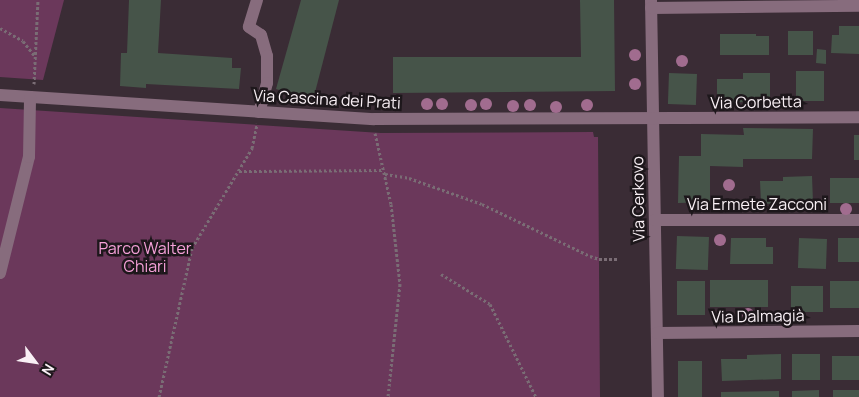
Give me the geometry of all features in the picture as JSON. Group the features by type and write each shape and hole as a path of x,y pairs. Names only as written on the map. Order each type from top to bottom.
{"street":[{"path":"257,0 249,28 261,35 267,56 267,83 259,112"},
{"path":"651,4 859,6"},
{"name":"Via Cerkovo","path":"651,4 658,397"},
{"name":"Via Cascina dei Prati","path":"0,95 374,119 653,119"},
{"path":"0,273 29,157 32,97"},
{"name":"Via Corbetta","path":"653,119 859,117"},
{"name":"Via Ermete Zacconi","path":"655,220 859,220"},
{"name":"Via Dalmagià","path":"657,333 859,331"}],"path":[{"path":"32,97 38,0"},
{"path":"0,28 23,41 35,56"},
{"path":"159,397 192,248 254,144 259,112"},
{"path":"375,131 395,229 400,284 388,397"},
{"path":"239,171 384,172 409,178 482,204 590,256 599,259 619,259"},
{"path":"441,274 490,304 536,397"}],"green space":[{"path":"0,0 64,0 43,80 0,77"},
{"name":"Parco Walter Chiari","path":"0,108 381,133 593,132 594,137 598,137 600,397 0,397"}],"building":[{"path":"129,0 161,0 158,53 232,58 232,68 241,68 239,89 146,84 146,88 120,86 121,53 127,53"},
{"path":"301,0 339,0 313,100 276,89"},
{"path":"580,0 614,0 615,91 393,93 393,57 581,57"},
{"path":"839,26 859,26 859,54 831,53 832,35 839,35"},
{"path":"788,31 813,31 813,55 788,55"},
{"path":"720,34 769,36 769,55 720,55"},
{"path":"817,49 826,50 826,64 816,63"},
{"path":"796,71 824,71 824,101 796,101"},
{"path":"669,73 697,74 696,105 668,104"},
{"path":"743,73 770,73 770,100 717,104 717,79 743,79"},
{"path":"743,128 813,129 812,159 743,159 743,167 710,166 710,202 678,203 679,156 701,156 701,134 744,135"},
{"path":"854,135 859,135 859,160 854,160"},
{"path":"812,176 813,202 761,204 760,181 783,181 783,177"},
{"path":"830,178 859,178 859,203 830,203"},
{"path":"677,236 709,237 708,270 676,269"},
{"path":"731,238 766,238 766,247 773,247 773,264 730,264"},
{"path":"799,238 827,239 826,269 798,268"},
{"path":"838,238 859,238 859,262 838,262"},
{"path":"710,280 768,280 768,307 710,307"},
{"path":"677,281 705,281 705,315 677,315"},
{"path":"830,281 859,281 859,308 830,308"},
{"path":"791,286 823,286 823,312 791,312"},
{"path":"781,354 781,379 722,381 721,359 747,359 747,355"},
{"path":"792,354 820,354 820,380 792,380"},
{"path":"832,356 859,356 859,380 832,380"},
{"path":"678,361 702,361 702,397 678,397"},
{"path":"819,390 819,397 792,397 792,391"},
{"path":"833,390 859,390 859,397 833,397"},
{"path":"779,391 779,397 721,397 721,392"}]}
